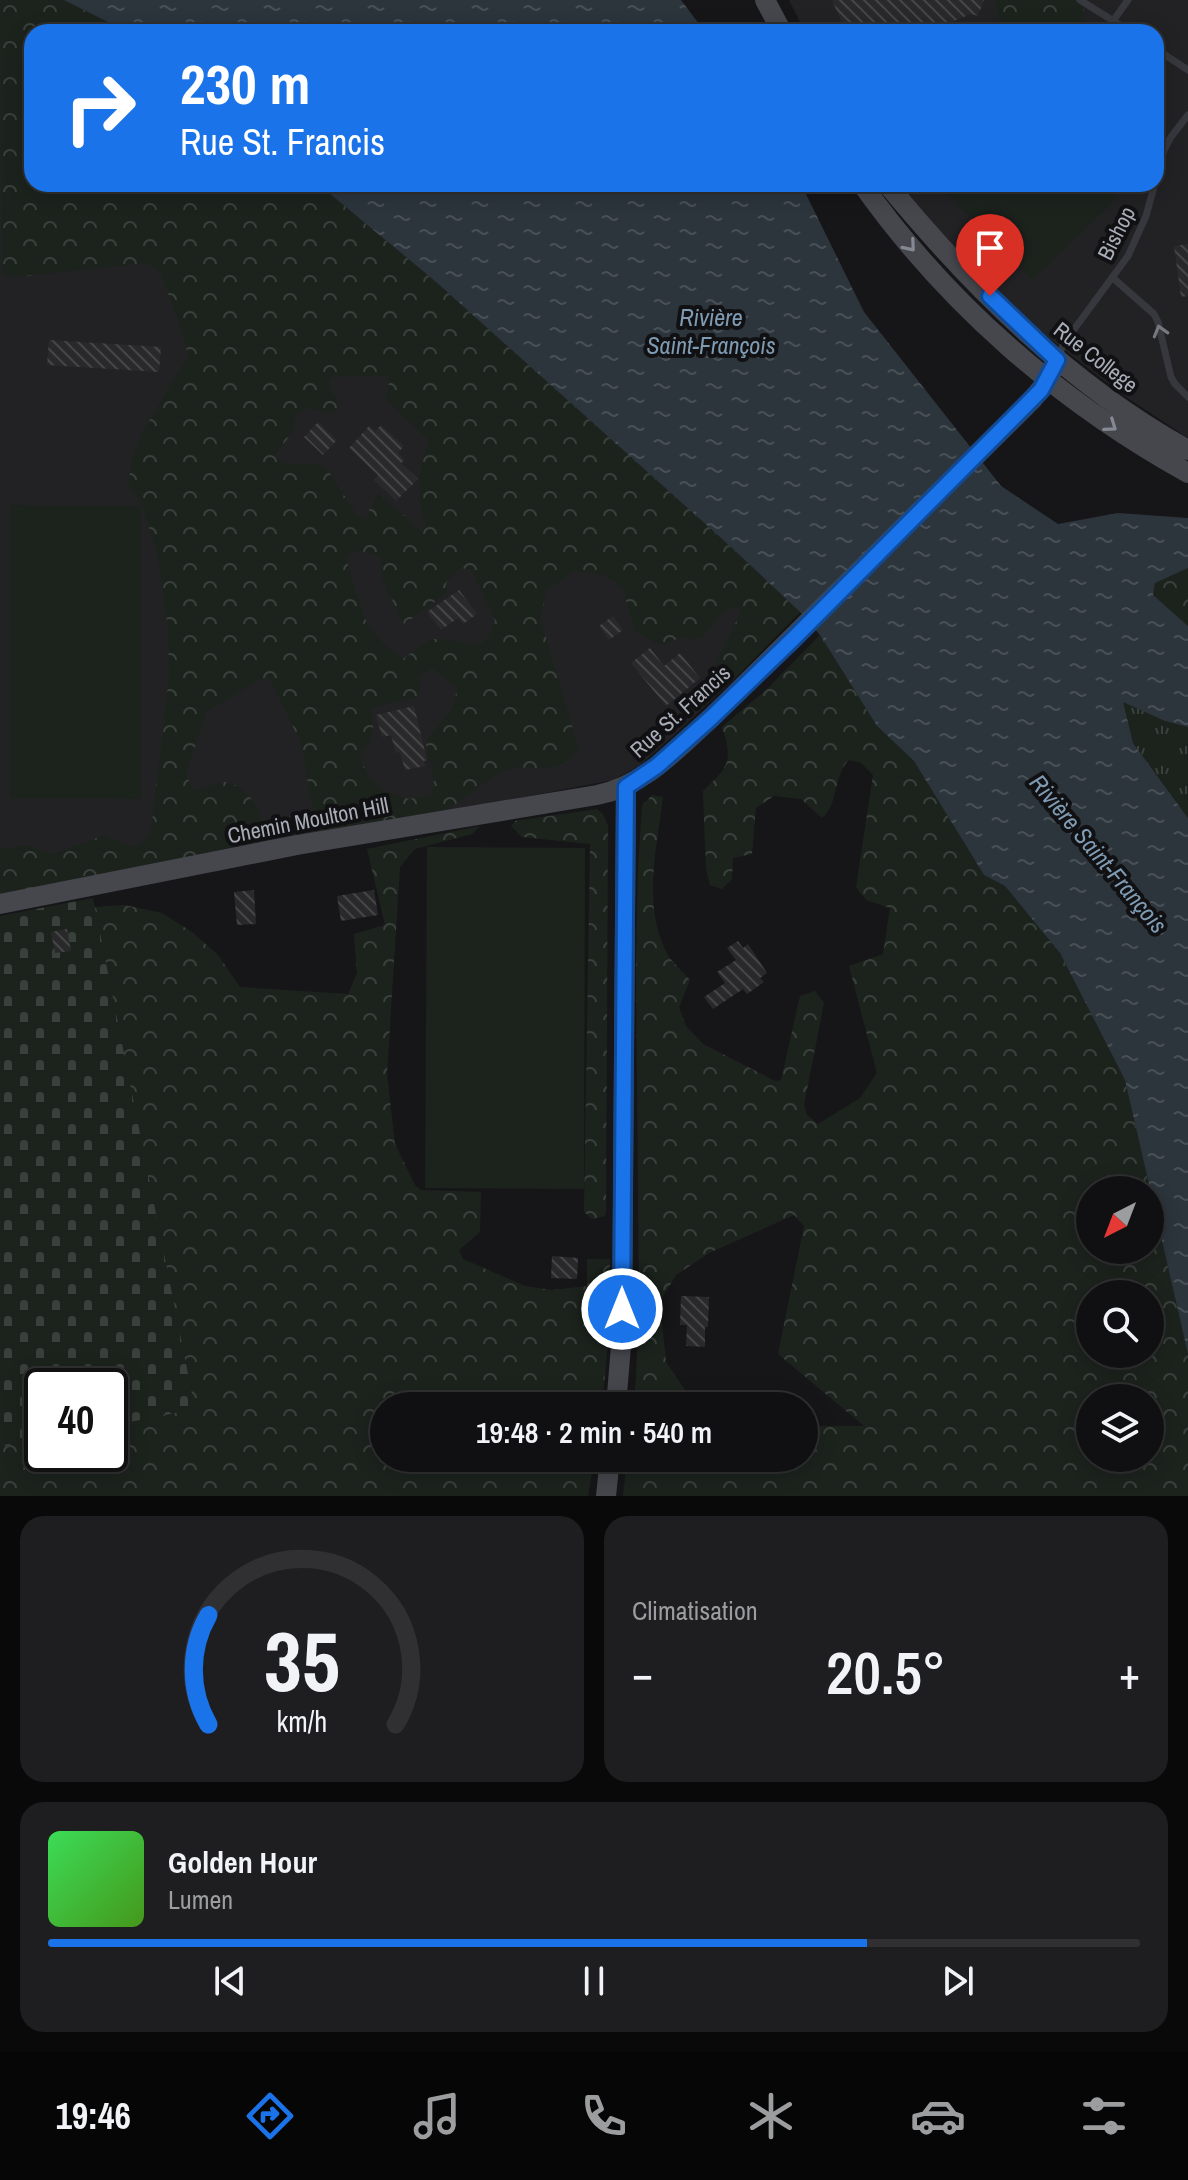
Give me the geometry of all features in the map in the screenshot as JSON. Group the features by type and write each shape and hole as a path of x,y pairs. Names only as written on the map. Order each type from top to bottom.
{"street":[{"path":"765,0 778,24"},
{"name":"Rue College","path":"868,192 893,226 949,289 1048,380 1125,436 1188,473"},
{"name":"Rue College","path":"894,192 970,276 1057,360 1134,417 1188,450"},
{"name":"Rue St. Francis","path":"617,1392 622,1334 626,787 681,745 793,639 1032,400 1048,380 1057,360"},
{"name":"Chemin Moulton Hill","path":"0,904 297,845 597,795 626,787"},
{"path":"606,1496 609,1472"}],"lane":[{"path":"1080,0 1118,24"},
{"path":"1113,21 1128,0"},
{"path":"1164,54 1188,70"},
{"name":"Bishop","path":"1164,150 1188,115"},
{"name":"Bishop","path":"1153,192 1139,236 1113,278 1154,314 1171,377 1188,397"},
{"path":"1057,360 1064,343 1113,278"}],"shaded area":[{"path":"0,0 64,0 112,24 24,24 24,192 327,192 800,612 672,737 639,766 613,780 0,898"},
{"path":"789,0 1188,0 1188,438 1126,397 1034,327 961,257 905,192 1164,192 1164,24 801,24"}],"green space":[{"path":"0,0 64,0 112,24 24,24 24,192 328,192 435,281 800,612 734,679 725,678 717,673 715,664 741,612 738,607 726,610 703,637 695,640 681,637 664,645 654,643 634,630 623,589 604,575 575,571 546,591 541,620 579,750 561,765 501,772 446,811 325,832 315,826 301,743 269,678 265,678 207,711 186,774 193,790 225,782 245,792 257,806 260,815 261,844 0,896 0,848 26,845 53,854 104,835 130,846 141,844 151,830 169,677 168,628 157,553 142,505 128,485 133,455 142,433 188,355 161,274 147,263 17,277 2,275","holes":["384,376 389,383 385,399 429,441 420,473 425,528 421,530 378,493 366,517 359,518 327,469 320,464 282,463 275,455 295,429 294,420 298,412 308,408 333,414 339,409 329,387 331,377","358,550 381,557 382,580 404,624 448,592 446,583 461,568 471,570 495,621 489,636 480,645 431,639 403,659 383,643 366,621 346,559","432,668 457,689 453,708 428,737 426,745 434,781 431,795 409,799 384,790 371,779 359,758 372,735 371,708 419,697 420,676"]},
{"path":"994,0 1085,0 1083,14 1086,24 1001,24"},
{"path":"946,192 1113,192 1118,197 1033,280"},
{"path":"10,505 141,506 141,799 10,798"},
{"path":"1188,568 1188,626 1153,596 1155,583"},
{"path":"820,635 877,726 914,761 984,875 1005,886 1060,953 1125,1080 1147,1176 1076,1176 1076,1264 1164,1264 1164,1250 1188,1354 1188,1496 623,1496 626,1472 818,1472 818,1426 864,1426 778,1354 804,1226 794,1215 709,1253 676,1275 660,1302 666,1362 686,1392 635,1392 639,1305 638,868 642,806 652,795 663,797 653,878 655,919 669,957 690,980 679,1007 686,1026 703,1044 775,1081 781,1080 800,996 815,991 824,1003 804,1105 807,1115 818,1124 860,1098 877,1073 849,966 883,954 890,908 866,900 856,887 873,775 861,763 849,760 840,773 831,805 822,818 801,799 774,796 756,808 752,854 733,858 732,879 722,889 710,885 706,869 703,791 726,763 728,748 722,727 765,691"},
{"path":"1122,701 1165,721 1188,727 1188,818 1133,743"},
{"path":"597,809 608,826 606,1210 605,1216 592,1219 584,1212 590,844 522,837 511,826 515,821"},
{"path":"480,826 472,834 415,849 400,867 387,1074 395,1144 415,1185 421,1190 481,1192 480,1232 459,1250 463,1259 525,1286 552,1290 587,1286 587,1259 610,1259 603,1392 370,1392 370,1472 592,1472 588,1496 0,1496 0,1447 24,1442 24,1472 128,1472 128,1415 168,1392 80,908 124,905 162,913 192,932 218,955 240,987 348,994 357,973 354,934 385,925 367,849"},
{"path":"427,847 585,848 584,1189 425,1188"},
{"path":"93,898 195,1409 128,1422 128,1368 24,1368 24,1442 0,1447 0,916"}],"water":[{"path":"64,0 681,0 699,24 112,24"},
{"name":"Rivière Saint-François","path":"328,192 805,192 864,312 1001,486 1058,524 1118,513 1188,518 1188,568 1155,583 1153,595 1188,626 1188,727 1165,721 1123,702 1133,743 1188,818 1188,1354 1164,1250 1164,1176 1147,1176 1125,1080 1060,953 1005,886 984,875 914,761 877,726 820,635 731,547 435,281"}],"building":[{"path":"832,0 984,0 978,16 971,14 954,21 955,24 842,24"},
{"path":"1188,244 1188,296 1181,297 1174,246"},
{"path":"49,340 161,347 159,372 47,365"},
{"path":"318,422 337,440 323,455 304,437"},
{"path":"381,425 404,446 398,453 405,460 401,463 418,479 396,501 374,480 378,475 349,448 369,426 375,431"},
{"path":"459,590 477,614 463,624 458,618 441,630 427,612"},
{"path":"613,616 623,630 609,640 599,626"},
{"path":"650,648 664,666 680,653 700,678 666,706 631,663"},
{"path":"414,706 427,760 424,761 425,766 405,770 391,735 382,737 376,715"},
{"path":"254,890 256,924 237,925 234,892"},
{"path":"374,890 378,915 341,921 337,896"},
{"path":"67,929 71,951 55,953 51,932"},
{"path":"738,941 743,948 748,944 767,973 760,978 764,982 747,994 743,989 713,1009 704,997 725,983 717,972 736,960 727,948"},
{"path":"552,1256 578,1258 577,1279 551,1278"},
{"path":"681,1296 709,1297 705,1347 686,1346 687,1325 680,1325"}],"route":[{"path":"622,1309 626,787 657,766 711,718 1041,390 1057,360 990,296"}]}
